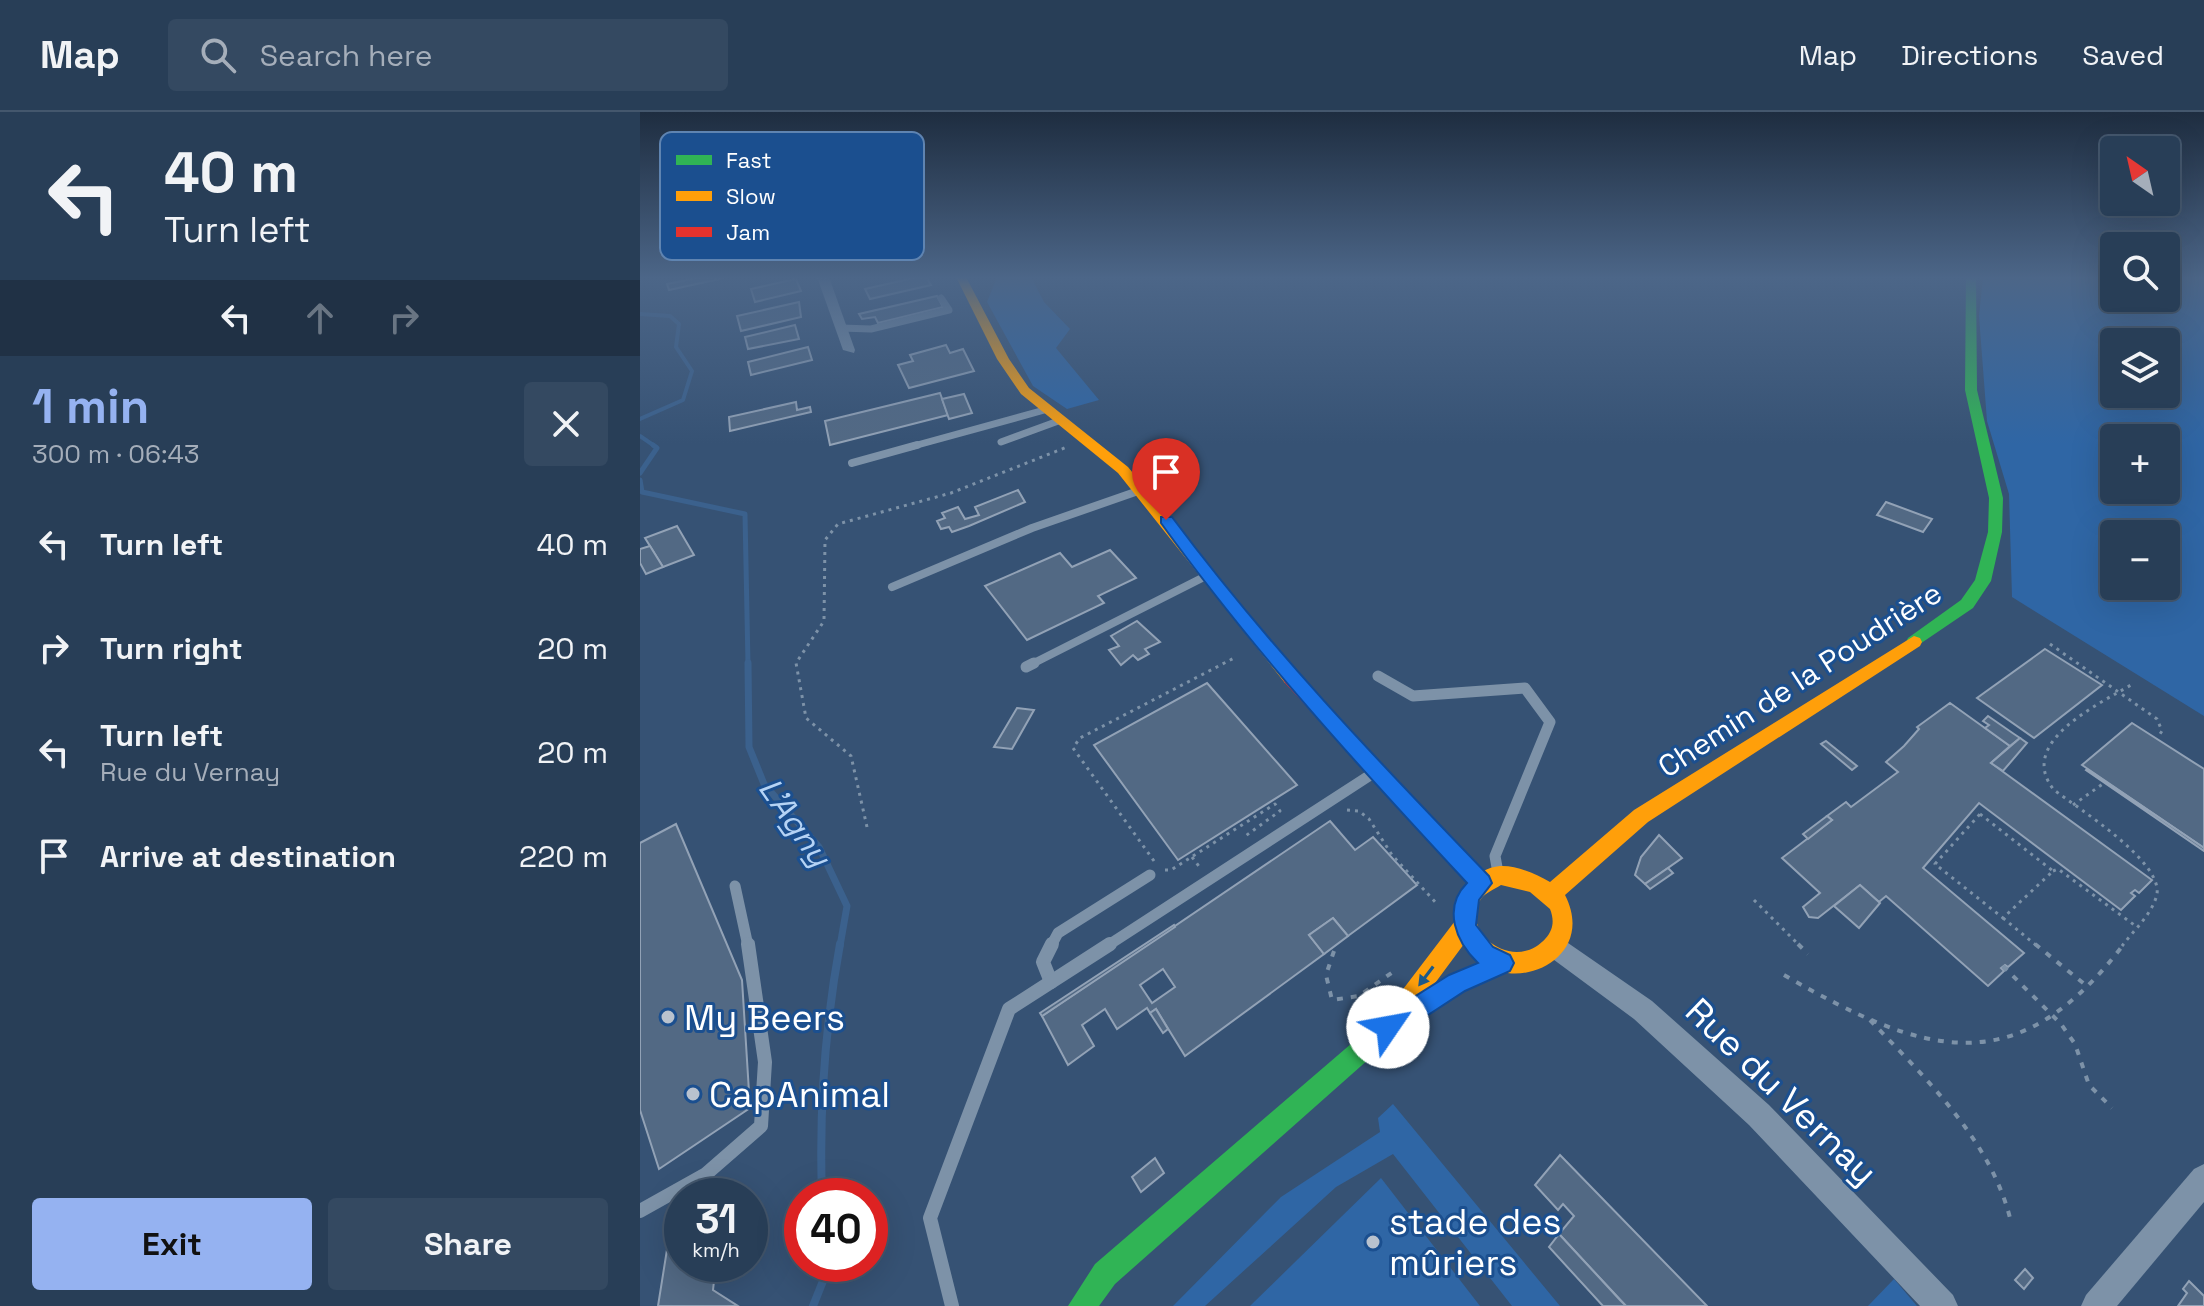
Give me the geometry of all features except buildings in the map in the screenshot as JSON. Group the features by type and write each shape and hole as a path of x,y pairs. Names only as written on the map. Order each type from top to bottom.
{"street":[{"path":"843,333 849,350"},
{"path":"990,333 1025,391 1141,490 1207,576 1323,716 1376,772 1490,879"},
{"name":"Chemin de la Poudrière","path":"1552,893 1641,816 1967,604 1986,578 1995,532 1996,498 1971,390 1971,333"},
{"path":"1518,875 1537,881 1552,893 1562,919 1555,946 1541,958 1523,965 1502,963 1485,955 1471,941 1465,925 1465,909 1470,894 1490,879 1518,875"},
{"path":"1388,1027 1465,925"},
{"name":"Rue du Vernay","path":"1555,946 1643,1010 1759,1115 1942,1306"},
{"path":"1082,1306 1105,1274 1388,1027 1457,983 1502,963"},
{"path":"2097,1306 2204,1179"}],"lane":[{"path":"1001,442 1055,414"},
{"path":"852,463 1055,414"},
{"path":"892,587 1032,528 1141,490"},
{"path":"1026,667 1207,576"},
{"path":"1378,676 1413,696 1525,688 1550,722 1495,856 1490,879"},
{"path":"952,1306 930,1218 1009,1009 1376,772"},
{"path":"1051,982 1043,962 1058,933 1150,875"},
{"path":"640,1211 706,1174 761,1126 765,1062 756,983 735,886"}],"path":[{"path":"2050,644 2157,719 2162,731 2158,737"},
{"path":"1236,657 1080,738 1073,748 1160,869 1171,870 1275,804 1280,811 1238,842"},
{"path":"1784,975 1868,1017 1955,1043 1989,1043 2021,1035 2088,987 2155,902 2158,887 2153,870 2046,780 2043,756 2051,741 2131,685"},
{"path":"2073,805 2104,783"},
{"path":"1338,810 1358,811 1374,824 1385,846 1428,888 1438,905 1437,919"},
{"path":"2053,871 1980,814 1935,864 2088,987"},
{"path":"1192,857 1209,880"},
{"path":"2003,918 2058,869 2137,927"},
{"path":"1754,900 1808,954"},
{"path":"1334,951 1325,972 1324,986 1332,1000 1345,1001 1371,992 1401,966"},
{"path":"2003,966 2052,1015 2075,1044 2089,1085 2112,1108"},
{"path":"1868,1017 1948,1102 2004,1192 2011,1222"}],"shaded area":[{"path":"1004,333 1067,333 1056,348 1099,400 1067,409 1033,386"},
{"path":"1980,333 2100,333 2100,408 2180,408 2180,333 2204,333 2204,716 2012,597 2009,494 1987,421"},
{"path":"1393,1104 1560,1306 1512,1306 1393,1154 1336,1187 1205,1306 1173,1306 1281,1197 1380,1132 1378,1118"},
{"name":"stade des mûriers","path":"1381,1178 1480,1306 1250,1306"},
{"path":"1894,1279 1917,1306 1868,1306"}],"waterway":[{"name":"L'Agny","path":"640,419 683,400 692,371 676,347 678,333"},
{"name":"L'Agny","path":"640,436 656,447"},
{"name":"L'Agny","path":"640,473 657,448 653,445"},
{"name":"L'Agny","path":"640,480 642,492 745,514 748,665"},
{"name":"L'Agny","path":"748,663 749,747 764,784 819,847 847,906 840,946"},
{"name":"L'Agny","path":"822,1178 824,1069 840,944"},
{"name":"L'Agny","path":"813,1306 823,1282"}],"traffic: fast":[{"path":"1914,642 1967,604 1983,581 1995,532 1996,498 1971,390 1971,333"},
{"path":"1082,1306 1105,1274 1388,1027 1457,983 1502,963"}],"traffic: slow":[{"path":"990,333 1025,391 1123,470 1291,678"},
{"path":"1552,893 1641,816 1914,642"},
{"path":"1499,875 1537,886 1548,893 1563,912 1564,925 1559,939 1544,956 1526,963 1507,962 1489,954 1475,942 1466,926 1465,909 1473,892 1499,875"},
{"path":"1399,1013 1465,925"}],"traffic: jam":[{"path":"1291,678 1481,883"}],"place":[{"name":"My Beers","path":"668,1017"},
{"name":"CapAnimal","path":"693,1094"},
{"name":"stade des mûriers","path":"1373,1242"}],"route":[{"path":"1166,520 1230,607 1323,716 1481,883 1470,894 1465,909 1465,925 1471,941 1485,955 1502,963 1457,983 1388,1027"}]}
